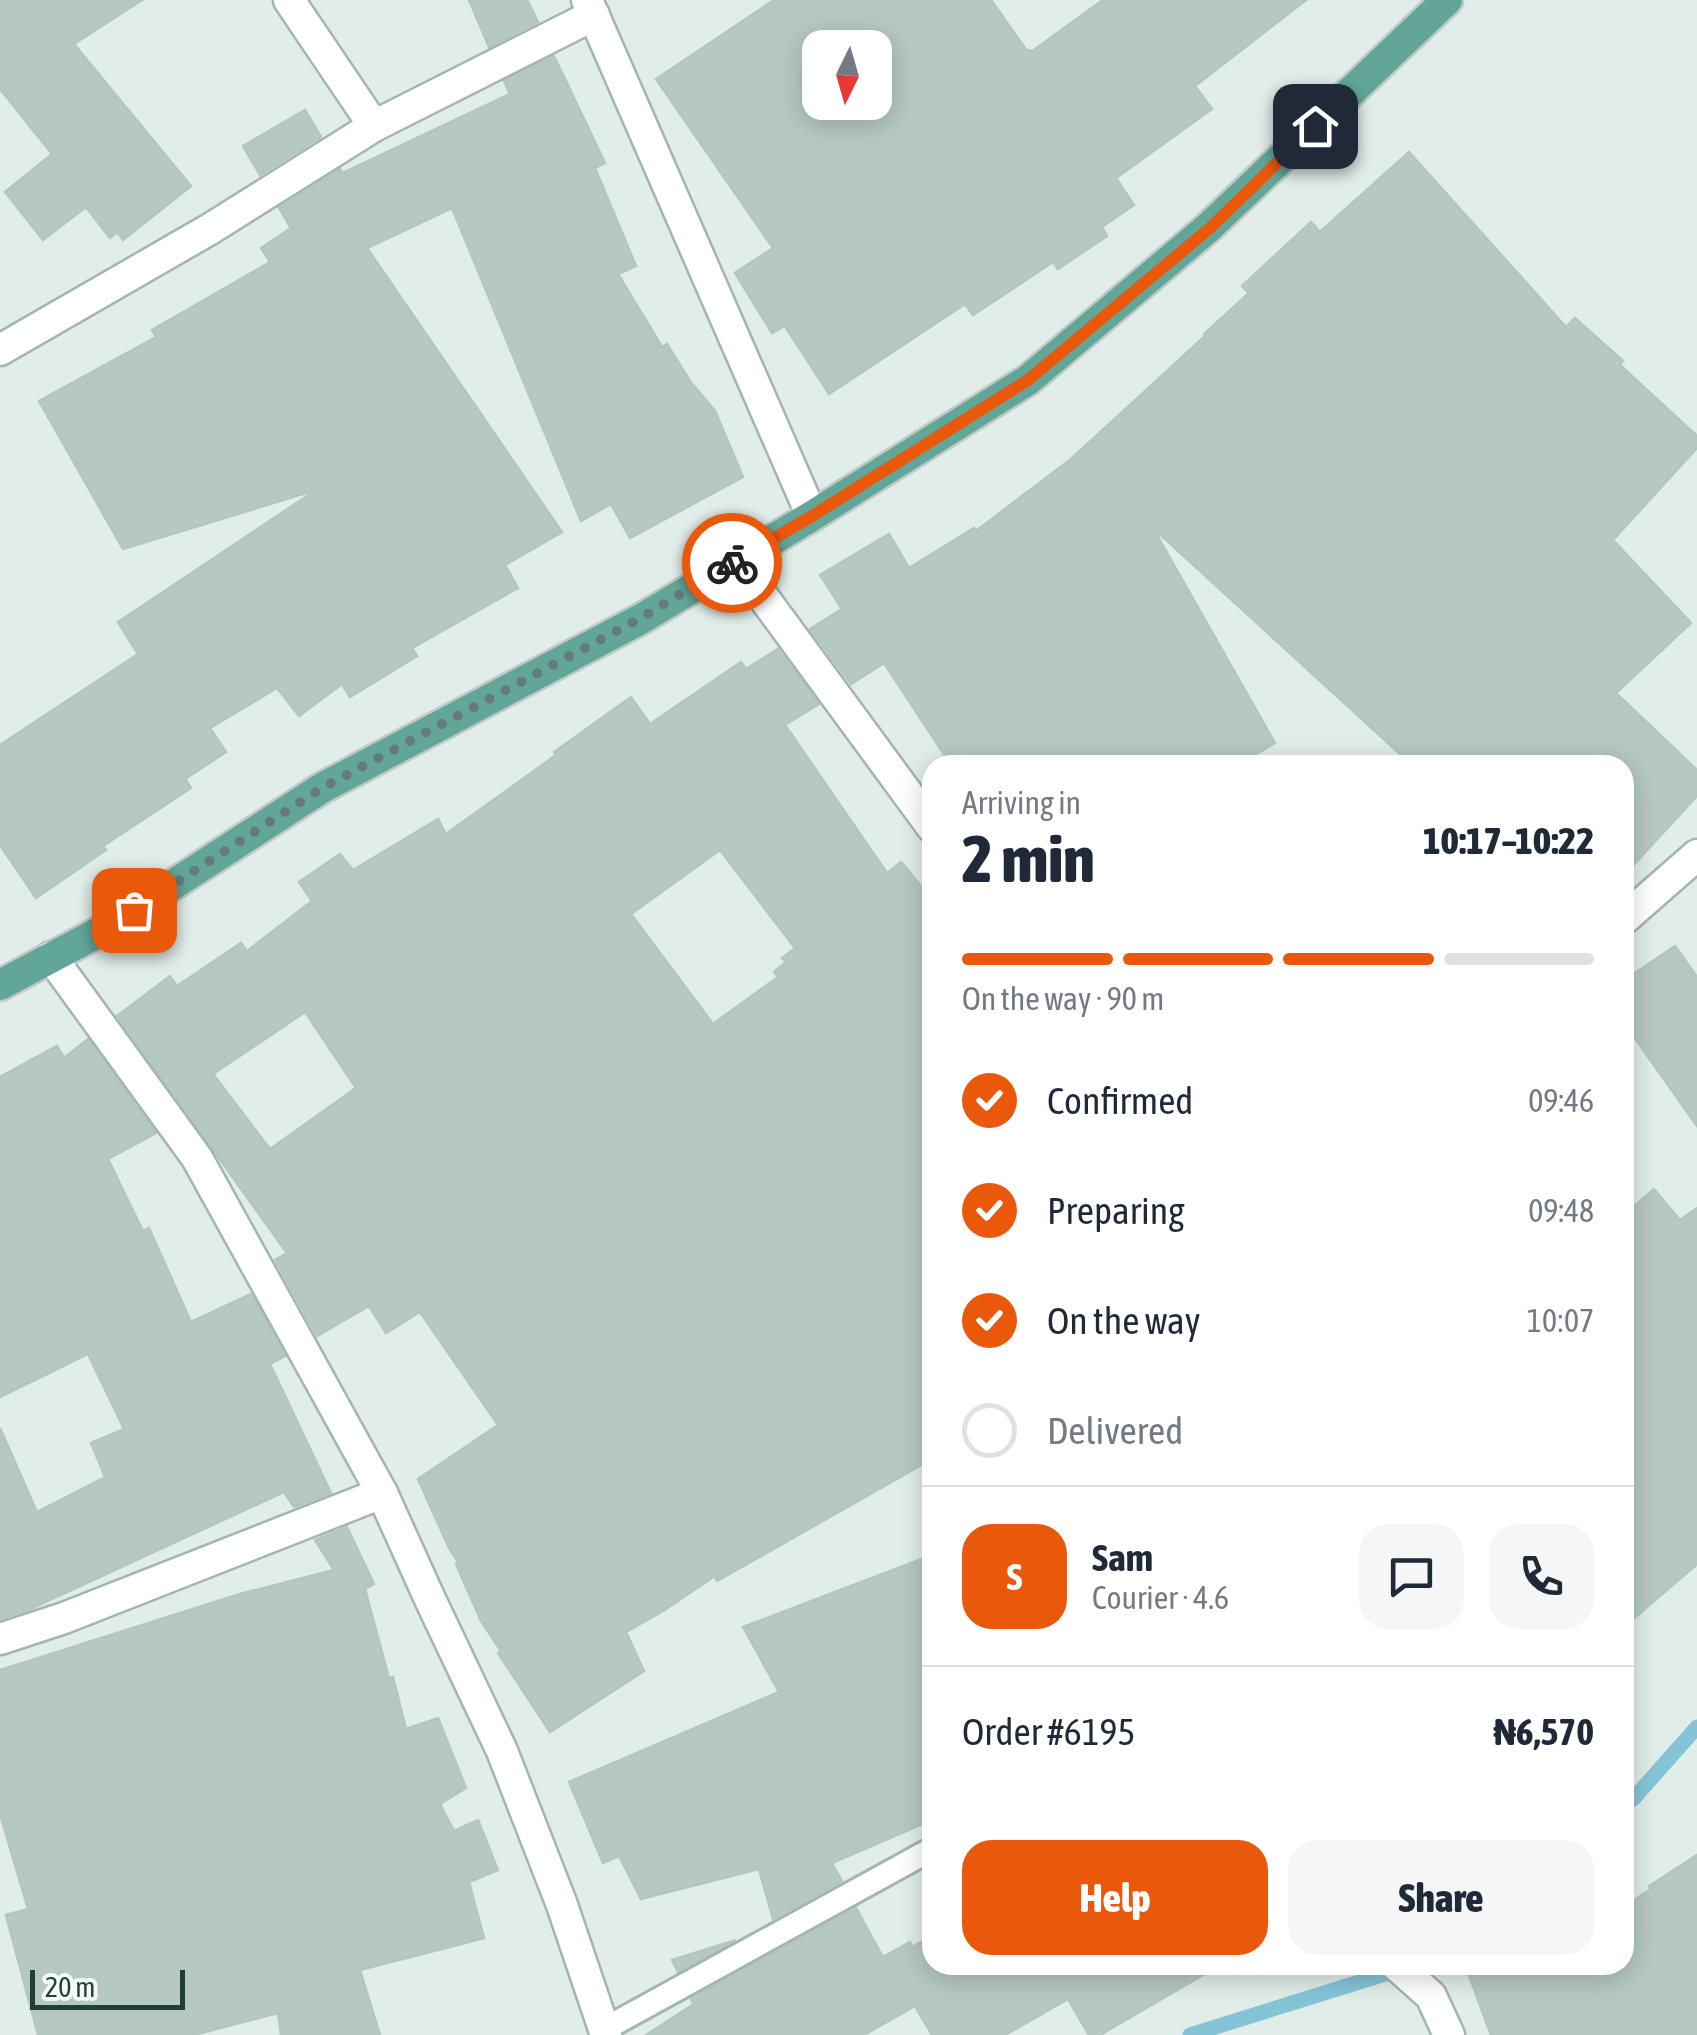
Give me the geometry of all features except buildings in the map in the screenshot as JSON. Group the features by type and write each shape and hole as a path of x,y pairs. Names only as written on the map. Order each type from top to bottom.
{"main road":[{"path":"0,985 102,930 322,788 641,618 1028,380 1210,228 1447,0"}],"street":[{"path":"289,0 374,126"},
{"path":"0,350 210,229 374,126 590,8 812,516"},
{"path":"736,560 922,814"},
{"path":"1634,910 1697,855"},
{"path":"52,957 196,1158 382,1493 502,1752 562,1905 605,2033"},
{"path":"0,1639 64,1618 382,1493"},
{"path":"1407,1975 1431,1996 1449,2035"}],"lane":[{"path":"605,2033 922,1856"}],"waterway":[{"path":"1634,1798 1697,1727"},
{"path":"1190,2035 1382,1975"}],"way so far":[{"path":"134,910 322,788 641,618 732,563"}],"route":[{"path":"732,563 1028,380 1210,228 1315,126"}]}
